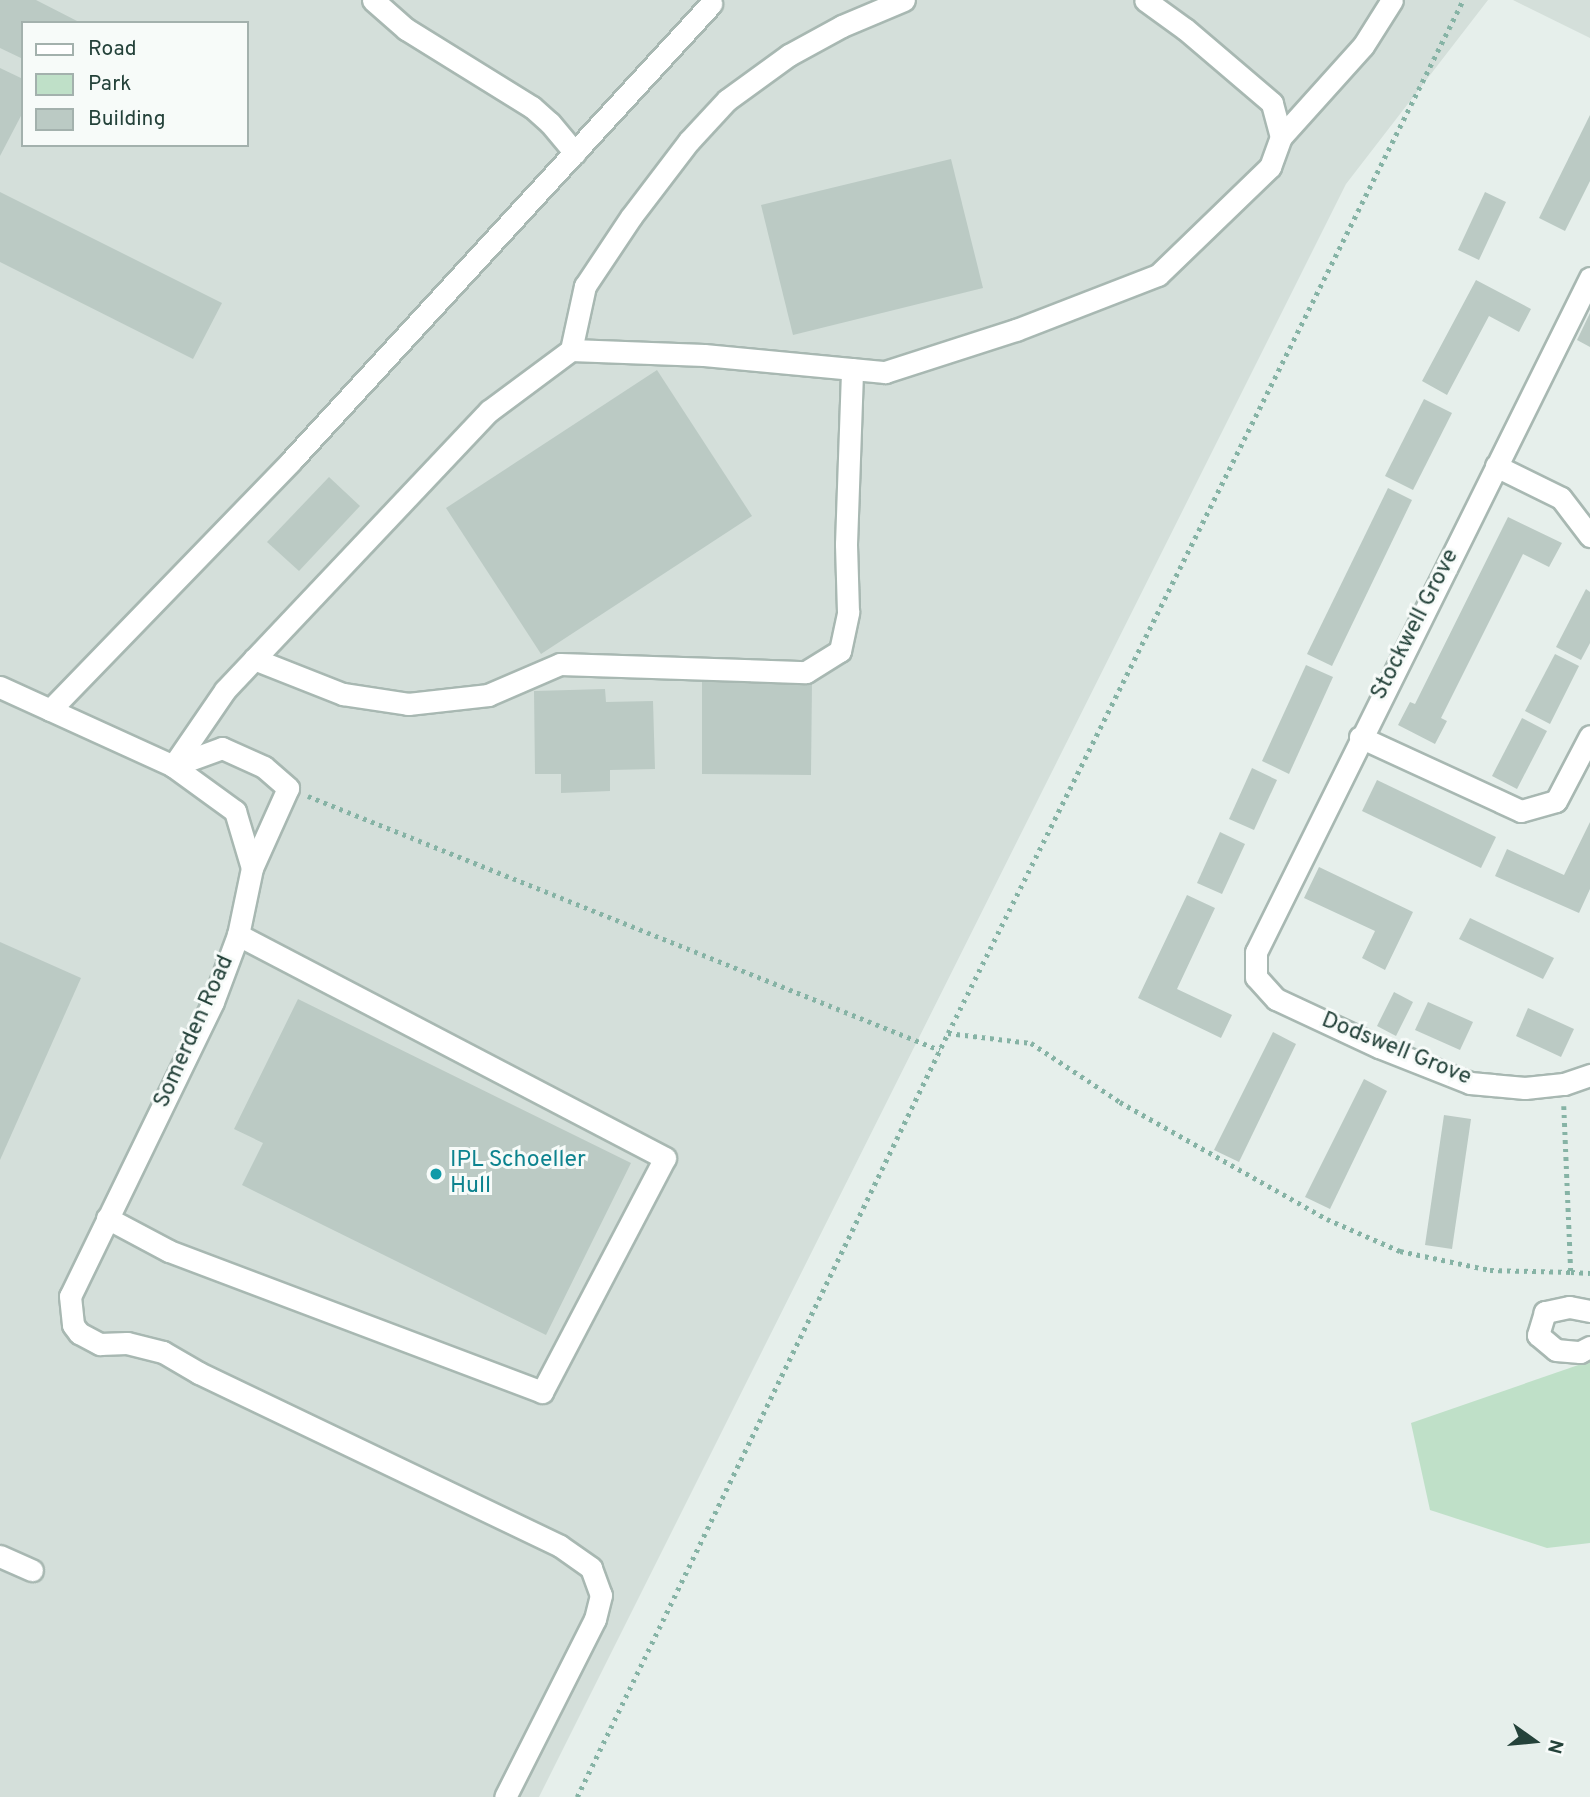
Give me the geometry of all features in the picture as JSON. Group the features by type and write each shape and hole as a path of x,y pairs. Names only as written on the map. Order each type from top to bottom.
{"street":[{"path":"373,0 406,29 532,107 550,123 575,153"},
{"path":"571,350 585,286 664,174 727,100 789,55 842,26 904,0"},
{"path":"1145,0 1185,29 1272,103 1281,137"},
{"path":"173,766 225,690 489,411 571,350 704,355 886,372 1016,330 1158,275 1270,167 1281,137 1363,46 1392,0"},
{"path":"50,710 291,461 712,4"},
{"name":"Stockwell Grove","path":"1256,977 1255,952 1590,278"},
{"path":"254,659 343,694 408,704 488,695 560,664 806,672 840,651 848,612 846,544 852,369"},
{"path":"1496,466 1561,498 1590,536"},
{"name":"Somerden Road","path":"0,687 173,766 235,811 252,868 237,935 213,1002 70,1296 74,1325 87,1338 100,1344 127,1343 163,1352 199,1373 560,1546 591,1568 601,1595 596,1619 505,1797"},
{"path":"1360,737 1521,811 1556,801 1590,736"},
{"path":"173,766 222,748 264,767 288,788 252,868"},
{"path":"107,1218 169,1251 542,1392 665,1158 237,935"},
{"name":"Dodswell Grove","path":"1256,977 1276,999 1379,1047 1470,1083 1525,1088 1564,1084 1590,1075"},
{"path":"1590,1311 1570,1307 1545,1312 1538,1335 1556,1350 1580,1352 1590,1347"},
{"path":"0,1556 32,1570"}],"path":[{"path":"577,1797 948,1033 1463,0"},
{"path":"288,788 940,1051"},
{"path":"948,1033 1031,1043 1120,1102 1315,1213 1400,1251 1490,1270 1590,1273"},
{"path":"1564,1084 1572,1272"}],"shaded area":[{"path":"0,0 1488,0 1346,184 539,1797 0,1797"},
{"path":"1513,0 1590,0 1590,38"}],"green space":[{"path":"1590,1361 1590,1543 1547,1548 1430,1510 1411,1423"}],"building":[{"path":"0,0 36,0 77,21 21,21 21,58 0,48"},
{"path":"0,68 21,78 21,116 0,156"},
{"path":"1590,115 1590,181 1565,231 1539,218"},
{"path":"951,159 983,288 793,335 761,205"},
{"path":"0,192 222,303 193,359 0,262"},
{"path":"1485,192 1506,202 1479,260 1458,250"},
{"path":"1476,280 1531,309 1519,332 1489,316 1447,395 1422,381"},
{"path":"1590,313 1590,347 1577,340"},
{"path":"657,370 752,516 541,654 446,508"},
{"path":"1424,399 1452,413 1413,490 1385,476"},
{"path":"329,477 360,506 299,571 267,542"},
{"path":"1388,488 1412,500 1332,666 1307,654"},
{"path":"1508,517 1562,543 1549,567 1523,554 1441,718 1447,721 1435,744 1398,725 1410,702 1415,704"},
{"path":"1586,589 1590,592 1590,643 1581,660 1556,647"},
{"path":"1555,654 1579,666 1550,724 1525,711"},
{"path":"1306,665 1333,677 1289,774 1262,761"},
{"path":"702,681 812,682 811,775 702,774"},
{"path":"605,689 606,702 653,701 655,769 610,770 610,791 561,793 561,774 535,774 534,691"},
{"path":"1522,718 1547,731 1517,789 1492,776"},
{"path":"1252,768 1277,780 1254,830 1229,819"},
{"path":"1377,780 1496,837 1481,868 1362,811"},
{"path":"1590,822 1590,889 1579,913 1495,876 1507,849 1564,875"},
{"path":"1220,832 1245,844 1222,894 1197,883"},
{"path":"1319,867 1413,912 1385,970 1362,958 1375,931 1304,898"},
{"path":"1187,895 1215,908 1177,989 1232,1015 1221,1038 1138,998"},
{"path":"1470,918 1554,958 1543,979 1459,939"},
{"path":"0,942 81,978 0,1160"},
{"path":"1394,992 1413,1002 1396,1036 1377,1026"},
{"name":"IPL Schoeller Hull","path":"298,999 631,1163 546,1335 242,1185 263,1143 234,1129"},
{"path":"1428,1002 1473,1022 1460,1050 1415,1030"},
{"path":"1528,1008 1574,1029 1561,1057 1516,1036"},
{"path":"1273,1032 1296,1044 1239,1162 1214,1150"},
{"path":"1364,1079 1387,1091 1330,1209 1305,1197"},
{"path":"1444,1115 1471,1119 1452,1249 1425,1245"}],"place":[{"name":"IPL Schoeller Hull","path":"436,1174"}]}
